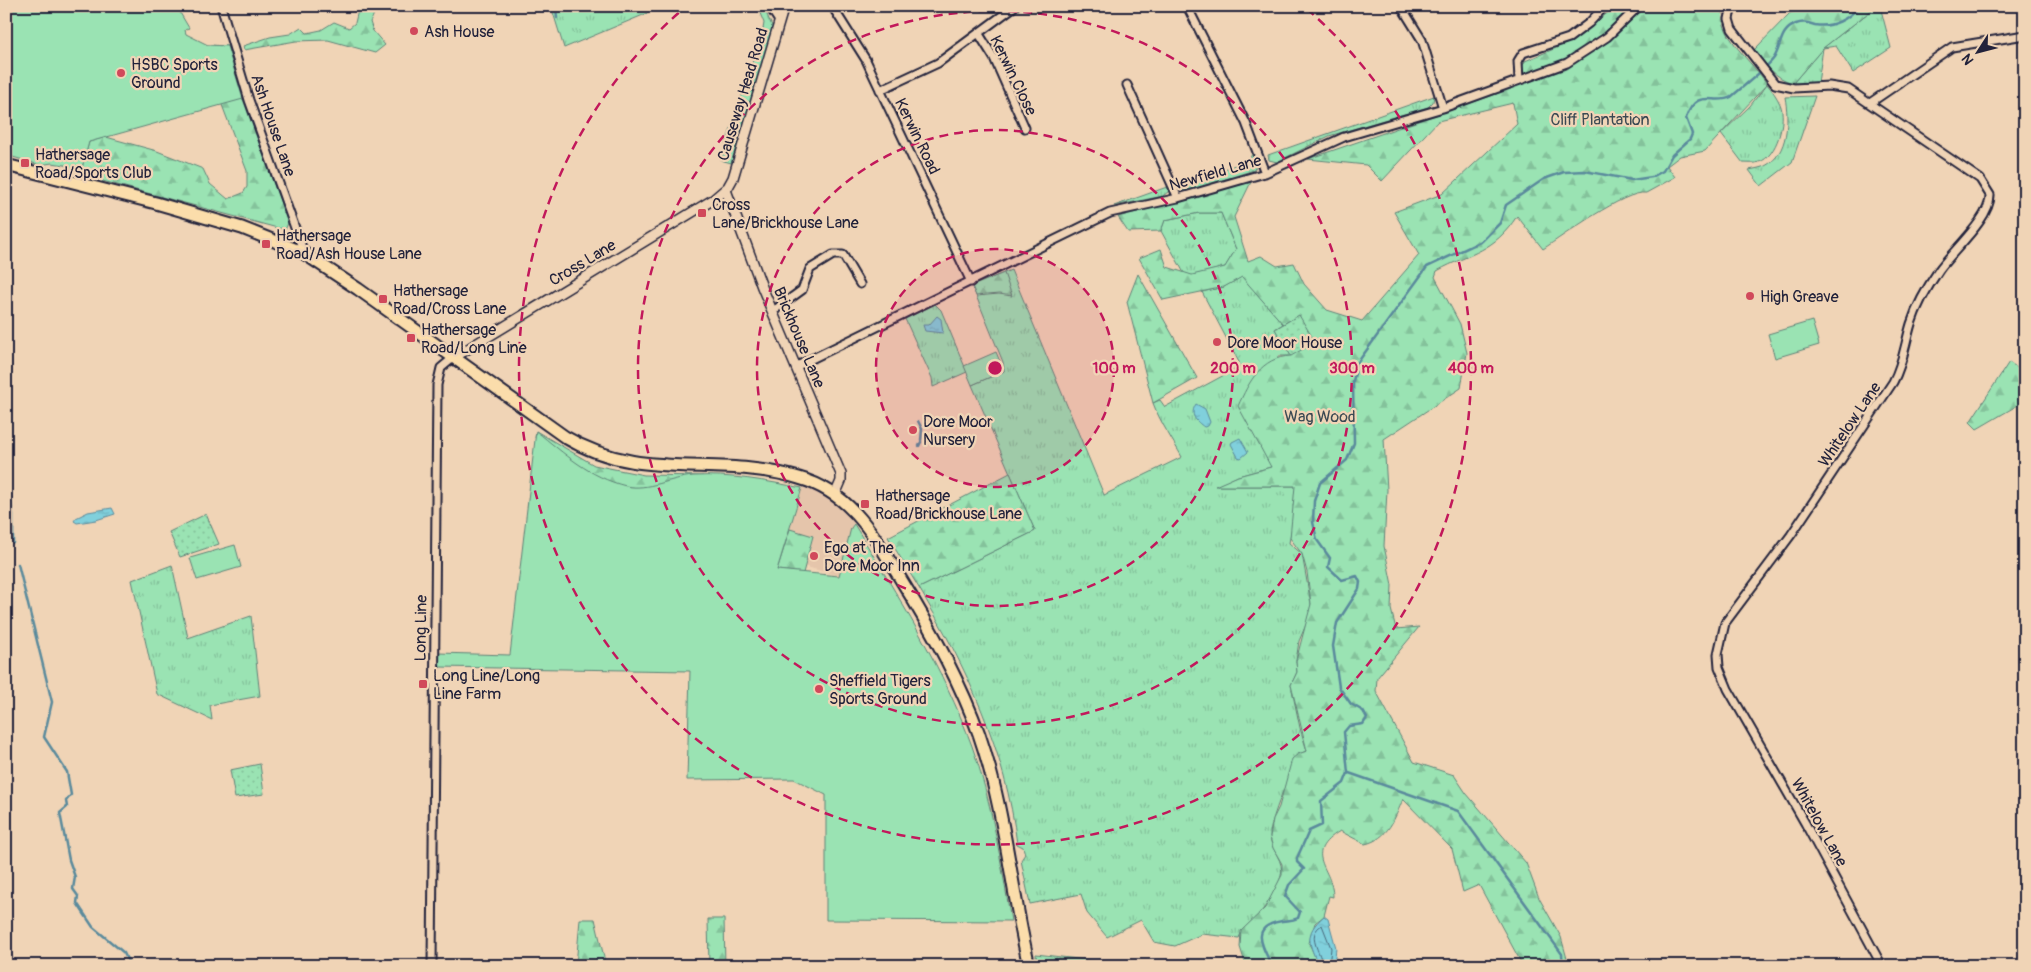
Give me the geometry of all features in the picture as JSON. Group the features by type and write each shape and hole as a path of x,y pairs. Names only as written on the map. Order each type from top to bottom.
{"main road":[{"path":"6,165 225,223 264,235 304,252 565,437 599,454 643,464 738,466 774,472 807,480 835,495 857,512 869,527 914,601 954,678 971,716 984,754 1004,831 1028,966"}],"street":[{"name":"Ash House Lane","path":"221,6 248,100 304,252"},
{"path":"769,6 779,21"},
{"name":"Causeway Head Road","path":"726,190 733,178 784,6"},
{"name":"Kerwin Road","path":"832,6 858,46 971,282"},
{"path":"880,90 938,63 1015,6"},
{"path":"1187,6 1246,123 1265,173"},
{"path":"1401,6 1422,40 1443,108"},
{"name":"Newfield Lane","path":"797,366 1110,213 1178,198 1265,173 1344,137 1443,108 1566,63 1583,54 1607,37 1639,6"},
{"name":"Whitelow Lane","path":"1732,6 1728,18 1732,29 1775,84 1794,88 1839,87 1848,89 1980,179 1990,195 1988,208 1930,284 1912,322 1899,370 1893,382 1791,535 1730,614 1721,633 1718,654 1719,667 1728,689 1805,823 1882,966"},
{"path":"1519,80 1518,62 1523,53 1569,38 1589,24 1603,7"},
{"name":"Kerwin Close","path":"979,34 994,58 1025,128"},
{"path":"1870,103 1952,47 2025,35"},
{"path":"1127,85 1178,198"},
{"name":"Brickhouse Lane","path":"726,190 772,310 841,474 841,481 835,495"},
{"name":"Cross Lane","path":"453,358 714,200 726,190"},
{"path":"772,310 802,290 810,269 833,256 843,255 860,284"},
{"name":"Long Line","path":"432,966 437,385 441,368 453,358"}],"shaded area":[{"path":"765,481 816,491 837,504 854,521 840,576 780,560"}],"green space":[{"name":"HSBC Sports Ground","path":"6,6 180,6 179,11 189,28 185,30 186,34 208,45 227,46 243,99 89,142 80,175 69,172 65,165 52,163 40,165 6,155"},
{"path":"359,6 370,6 372,8 373,14 370,22 373,31 385,45 375,53 328,40 296,41 244,50 243,46 270,37 290,34 301,27 307,33 321,30 334,22 349,28 355,23"},
{"path":"551,6 645,6 648,13 564,48"},
{"path":"757,6 763,6 772,26 772,34 731,163 721,160 763,29 764,23"},
{"name":"Wag Wood","path":"1616,6 1725,6 1724,26 1729,36 1767,84 1705,151 1680,156 1667,166 1675,177 1646,193 1636,194 1609,206 1543,249 1517,216 1500,237 1491,244 1437,271 1435,277 1460,324 1467,353 1461,388 1384,439 1387,490 1384,546 1392,585 1391,609 1396,629 1419,627 1377,678 1376,691 1414,762 1454,775 1466,793 1526,863 1539,898 1561,937 1569,966 1523,966 1479,885 1463,892 1452,849 1403,799 1390,827 1380,838 1365,844 1340,831 1322,847 1322,862 1329,877 1333,897 1329,896 1324,916 1315,923 1309,943 1319,966 1246,966 1240,947 1241,931 1265,908 1282,875 1282,864 1273,848 1270,837 1273,819 1279,807 1292,759 1298,754 1307,751 1291,685 1297,672 1296,661 1311,604 1307,572 1302,554 1290,538 1295,486 1215,486 1238,476 1271,467 1238,406 1257,372 1272,361 1281,357 1291,356 1300,315 1283,324 1242,277 1224,287 1163,300 1139,258 1161,249 1167,267 1192,275 1225,267 1236,249 1221,213 1199,213 1165,220 1161,231 1128,232 1118,217 1251,182 1234,217 1248,261 1261,256 1277,266 1294,263 1304,284 1327,310 1362,321 1419,255 1394,212 1442,194 1517,124 1513,103 1438,121 1382,181 1366,165 1308,159 1511,89 1525,61 1573,41"},
{"path":"1812,6 1877,6 1823,48 1793,83 1786,81 1775,74 1754,50 1790,13"},
{"path":"1877,6 1880,6 1891,48 1853,73 1836,46 1823,48"},
{"path":"208,45 227,46 243,99 288,223 285,230 80,175 89,142 106,137 157,151 203,169 210,184 228,199 243,193 247,187 247,171 222,105"},
{"path":"1823,48 1818,83 1793,83"},
{"path":"1767,84 1773,91 1782,111 1779,137 1771,153 1765,159 1756,163 1743,163 1721,134 1750,106"},
{"path":"1434,96 1433,102 1428,107 1329,136 1277,162 1269,160 1268,155"},
{"path":"1815,96 1792,162 1761,186 1749,170 1765,166 1779,153 1783,145 1787,125 1785,97"},
{"path":"1252,154 1256,166 1254,170 1188,191 1182,190 1179,184 1184,184 1249,160"},
{"path":"1167,187 1169,191 1163,196 1114,206"},
{"path":"1199,213 1221,213 1236,249 1225,267 1192,276 1184,273 1161,231 1165,220"},
{"path":"1011,270 1104,495 1182,457 1153,403 1160,400 1165,407 1241,366 1202,292 1224,287 1242,276 1283,324 1275,329 1291,356 1278,356 1271,467 1238,476 1217,486 1296,486 1294,515 1289,543 1302,554 1311,604 1308,620 1299,641 1296,661 1297,672 1291,685 1307,751 1298,754 1277,807 1271,828 1271,842 1280,861 1281,876 1265,907 1245,928 1239,938 1202,934 1175,946 1154,942 1141,920 1107,937 1087,913 1081,894 1030,904 1021,860 1025,854 1023,847 1017,844 1012,810 994,743 982,711 953,649 919,588 1035,531 972,385 1004,371 1003,362 972,286"},
{"path":"1004,273 1012,296 999,294 976,296 972,286"},
{"path":"1138,274 1197,378 1153,403 1127,302"},
{"path":"935,304 941,310 967,372 933,387 932,378 905,319"},
{"path":"1299,315 1315,342 1291,356 1275,329"},
{"path":"1812,321 1819,345 1775,358 1768,334"},
{"path":"996,352 1004,371 972,385 964,366"},
{"path":"2009,362 2025,373 2025,401 1977,429 1970,422"},
{"path":"536,431 594,465 644,475 703,476 627,494 579,473 535,438"},
{"name":"Sheffield Tigers Sports Ground","path":"536,431 589,471 626,486 651,486 693,476 721,476 802,488 777,570 839,576 851,528 854,524 934,660 972,746 990,810 1011,921 826,920 826,795 794,779 687,780 690,671 438,667 438,653 510,655"},
{"path":"1010,473 1035,531 919,588 888,537"},
{"path":"206,514 219,544 180,557 169,532"},
{"path":"790,529 813,536 803,573 777,570"},
{"path":"235,545 241,567 197,580 190,558"},
{"path":"172,565 188,638 251,616 260,696 210,705 212,720 157,694 132,580"},
{"path":"260,764 264,794 235,798 230,770"},
{"path":"580,919 595,919 606,966 576,966"},
{"path":"708,919 724,919 725,966 709,966"},
{"path":"1036,954 1103,962 1105,966 1037,966"}],"water":[{"path":"937,316 941,319 943,333 925,331 923,325 929,325"},
{"path":"1196,404 1205,409 1210,422 1208,426 1204,427 1194,417 1193,411"},
{"path":"1240,438 1248,452 1241,458 1238,457 1231,444"},
{"path":"112,508 115,514 96,520 77,523 74,521 88,512"},
{"path":"1324,916 1328,919 1336,948 1334,966 1319,966 1310,940 1313,928"}],"waterway":[{"path":"556,6 557,18"},
{"path":"1272,966 1262,944 1262,932 1265,927 1272,924 1298,918 1300,912 1285,896 1289,885 1304,869 1297,862 1297,858 1309,831 1322,825 1321,801 1344,783 1348,773 1344,732 1349,726 1363,724 1367,718 1363,711 1351,704 1339,687 1333,646 1337,623 1359,589 1360,582 1357,576 1342,580 1328,567 1330,558 1317,540 1313,522 1314,501 1320,483 1347,460 1354,443 1353,381 1358,362 1427,267 1482,241 1500,223 1506,205 1544,179 1564,172 1585,171 1632,180 1652,177 1663,171 1672,155 1690,139 1692,134 1686,118 1695,102 1731,97 1760,73 1774,58 1784,34 1796,24 1806,23 1821,26 1834,24 1845,19 1859,6"},
{"path":"918,421 922,429 921,440"},
{"path":"919,446 921,442"},
{"path":"6,474 13,514 13,543"},
{"path":"18,564 52,702 44,737 67,772 71,795 66,801 67,807 60,813 69,860 75,877 73,889 78,896 77,903 93,927 124,953 130,966"},
{"path":"1349,773 1458,811 1562,954 1563,966"}],"place":[{"name":"Ash House","path":"414,31"},
{"name":"HSBC Sports Ground","path":"121,73"},
{"name":"Hathersage Road/Sports Club","path":"25,163"},
{"name":"Cross Lane/Brickhouse Lane","path":"702,213"},
{"name":"Hathersage Road/Ash House Lane","path":"266,244"},
{"name":"High Greave","path":"1750,296"},
{"name":"Hathersage Road/Cross Lane","path":"383,299"},
{"name":"Hathersage Road/Long Line","path":"411,338"},
{"name":"Dore Moor House","path":"1217,342"},
{"name":"Dore Moor Nursery","path":"913,430"},
{"name":"Hathersage Road/Brickhouse Lane","path":"865,504"},
{"name":"Ego at The Dore Moor Inn","path":"814,556"},
{"name":"Long Line/Long Line Farm","path":"423,684"},
{"name":"Sheffield Tigers Sports Ground","path":"819,689"}],"park label":[{"name":"Cliff Plantation","path":"1600,119"}]}
